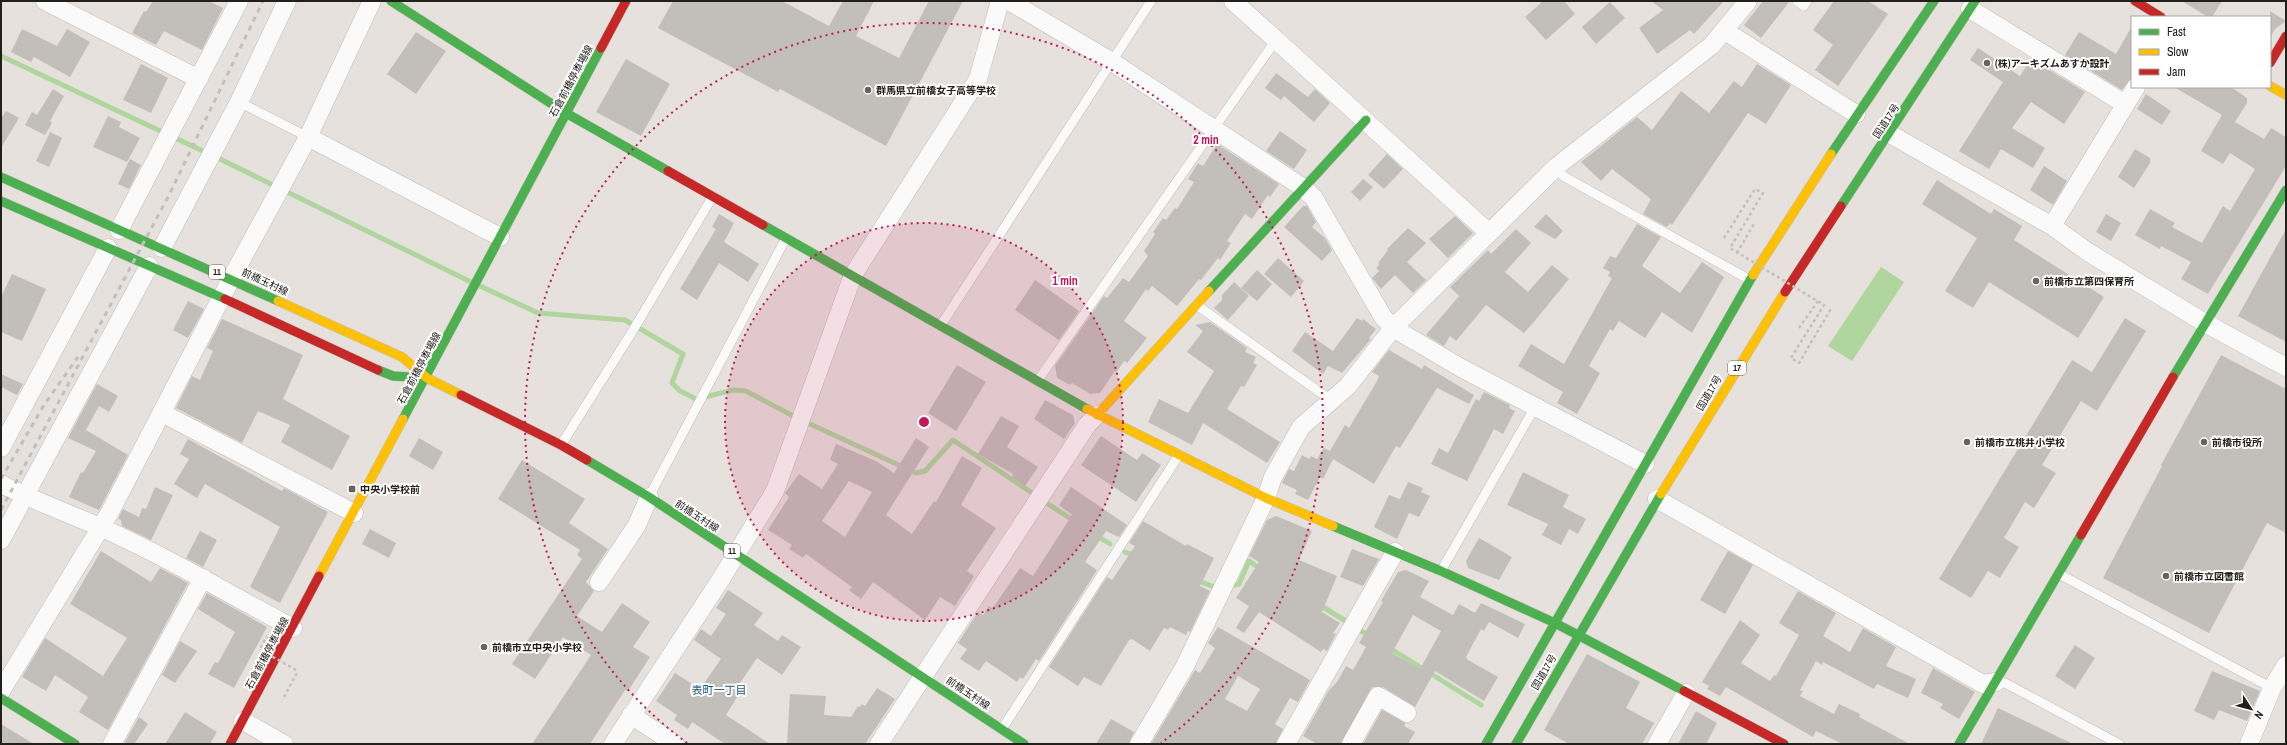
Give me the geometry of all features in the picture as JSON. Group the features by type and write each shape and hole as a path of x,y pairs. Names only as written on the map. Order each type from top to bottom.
{"main road":[{"path":"391,1 566,113 1038,380 1096,415 1266,498 1441,571 1555,623 1784,744"},
{"name":"石倉前橋停車場線","path":"230,744 427,378 500,237 626,1"},
{"name":"国道17号","path":"1486,744 1750,280 1856,114 1934,1"},
{"path":"2142,3 2160,16"},
{"name":"国道17号","path":"1516,744 1657,499 1774,307 1890,134 1973,5"},
{"path":"2271,61 2286,36"},
{"path":"2271,87 2286,95"},
{"path":"1096,415 1198,306 1302,187 1366,120"},
{"name":"前橋玉村線","path":"1,178 231,278 402,357 427,378 561,445 649,497 922,675 1024,744"},
{"path":"1959,744 2205,323 2286,190"},
{"name":"前橋玉村線","path":"1,201 222,297 393,376 427,378"},
{"path":"1,698 75,744"}],"street":[{"path":"45,1 199,79"},
{"path":"119,230 239,1"},
{"path":"162,248 238,102 286,1"},
{"path":"1,690 101,528 231,278 308,138 372,1"},
{"path":"613,744 721,579 735,553 775,491 853,275 978,79 1000,1"},
{"path":"1009,1 1112,62 1302,187 1314,198 1383,317 1393,328 1463,370 1645,464"},
{"path":"1233,1 1488,232"},
{"path":"1139,744 1185,666 1266,498 1273,477 1301,427 1348,386 1393,328 1488,232 1556,167 1699,56 1725,31 1748,1"},
{"path":"1973,5 2125,104"},
{"path":"1725,31 1856,114"},
{"path":"2052,226 2135,88"},
{"path":"1890,134 2052,226 2088,252 2205,323 2286,367"},
{"path":"308,138 500,237"},
{"path":"1,448 108,248"},
{"path":"1,540 149,266"},
{"path":"162,413 354,513"},
{"path":"879,744 922,675 1087,425 1096,415"},
{"path":"1,484 101,528 203,578 293,628"},
{"path":"599,582 637,525 649,497"},
{"path":"1657,499 1983,684 1996,682"},
{"path":"1286,744 1395,552"},
{"path":"112,744 203,578"},
{"path":"2249,744 2279,692 2286,665"},
{"path":"1657,744 1686,693"},
{"path":"1350,744 1378,696 1408,713"},
{"path":"631,715 675,744"},
{"path":"243,721 284,744"}],"lane":[{"path":"941,325 1151,1"},
{"path":"1798,1 1804,6 1808,1"},
{"path":"1038,380 1276,40"},
{"path":"238,102 308,138"},
{"path":"1556,167 1563,176 1750,280"},
{"path":"561,445 632,332 713,196"},
{"path":"649,497 704,390 786,238"},
{"path":"1198,306 1331,400"},
{"path":"1441,571 1535,407"},
{"path":"1002,729 1179,455"},
{"path":"2059,574 2279,692"},
{"path":"1996,682 2005,683 2119,744"}],"path":[{"path":"1724,238 1755,189 1762,193 1730,248 1824,305 1791,358 1799,363 1832,307"},
{"path":"1737,253 1755,222"},
{"path":"1799,328 1818,301"},
{"path":"261,648 266,637 270,639 264,652 298,671 284,697"}],"shaded area":[{"path":"1881,267 1904,282 1852,361 1828,346"}],"building":[{"path":"153,1 209,1 223,8 202,50 164,31 156,45 132,33 144,11 146,12"},
{"name":"群馬県立前橋女子高等学校","path":"673,1 782,1 829,26 843,1 874,1 856,36 899,58 929,1 963,1 886,146 780,89 778,92 658,28"},
{"path":"1543,1 1564,1 1575,14 1546,40 1525,17"},
{"path":"1651,1 1724,1 1694,34 1690,30 1657,54 1639,28 1663,10"},
{"path":"1763,1 1790,1 1761,38 1744,25"},
{"path":"1834,1 1868,1 1888,14 1838,86 1815,70 1833,45 1813,30"},
{"path":"2182,1 2222,1 2213,16 2206,16"},
{"path":"1610,2 1625,18 1596,44 1582,27"},
{"path":"2270,11 2286,21 2275,29 2271,36 2271,16"},
{"path":"2131,28 2131,78 2122,90 2065,55 2079,32 2116,54"},
{"path":"22,29 57,46 67,29 90,42 70,77 34,57 31,62 11,52"},
{"path":"416,32 446,51 416,94 387,74"},
{"path":"1978,48 2020,76 2031,59 2085,92 2064,124 2031,102 2012,128 2045,148 2033,168 2001,149 1989,169 1959,151 2003,82 1970,60"},
{"path":"626,59 670,84 641,136 596,112"},
{"path":"141,64 168,78 151,113 123,100"},
{"path":"1757,64 1791,85 1766,124 1748,113 1672,225 1670,223 1667,227 1643,214 1651,199 1612,169 1601,181 1581,162 1637,117 1652,130 1681,91 1709,113 1734,81 1742,87"},
{"path":"1276,73 1308,97 1315,89 1330,103 1314,122 1284,96 1281,100 1265,88"},
{"path":"2176,88 2232,88 2247,98 2247,103 2235,122 2264,139 2271,128 2286,137 2286,166 2208,294 2181,279 2191,262 2161,246 2160,249 2135,235 2150,209 2175,223 2172,227 2202,243 2223,206 2230,211 2255,169 2230,153 2223,164 2201,151 2222,115"},
{"path":"53,89 64,96 50,121 52,123 45,135 25,125 32,112 37,115"},
{"path":"2146,94 2171,111 2162,125 2137,109"},
{"path":"6,111 19,118 1,148 1,118"},
{"path":"108,116 121,122 119,127 140,138 127,162 93,147"},
{"path":"1280,131 1307,150 1294,169 1266,151"},
{"path":"50,132 62,138 49,167 36,161"},
{"path":"1217,144 1279,184 1270,197 1268,195 1252,219 1245,214 1227,241 1231,243 1220,260 1218,258 1201,280 1199,279 1177,306 1152,286 1148,291 1146,289 1124,321 1147,338 1127,363 1124,361 1117,372 1115,371 1100,393 1090,394 1072,383 1070,385 1057,378 1055,366 1104,296 1107,298 1123,278 1129,282 1148,256 1144,251 1155,234 1153,232 1163,218 1166,220 1175,208 1177,209 1194,182 1188,179 1198,163 1203,166"},
{"path":"2135,149 2150,158 2150,163 2134,188 2118,177"},
{"path":"1387,154 1403,169 1384,189 1368,175"},
{"path":"130,159 141,165 129,189 118,184"},
{"path":"2044,166 2067,181 2053,205 2030,190"},
{"path":"1363,179 1373,187 1360,201 1351,192"},
{"path":"1937,180 1991,214 1994,209 2022,226 2014,240 2104,297 2078,338 1989,282 1973,308 1945,291 1977,238 1922,204"},
{"path":"1303,206 1307,206 1316,222 1312,227 1325,238 1332,250 1322,261 1284,227"},
{"path":"719,214 734,223 724,242 759,264 748,282 719,263 697,300 680,289 716,229 712,227"},
{"path":"1546,214 1563,231 1555,239 1534,227"},
{"path":"2106,214 2121,223 2111,241 2096,232"},
{"path":"1455,216 1473,233 1448,258 1429,239"},
{"path":"1637,224 1661,237 1642,266 1680,293 1702,262 1724,277 1692,333 1662,312 1645,338 1619,321 1613,331 1610,329 1589,366 1600,373 1577,414 1557,403 1563,392 1518,366 1531,344 1564,364 1612,278 1608,276 1610,272 1603,268 1610,256 1616,258"},
{"path":"1408,228 1426,243 1407,262 1426,280 1413,293 1395,275 1381,289 1372,278 1379,271 1376,268 1379,265 1378,263 1388,250 1387,249"},
{"path":"1516,229 1531,243 1505,272 1528,292 1552,265 1569,279 1533,323 1524,333 1486,305 1456,341 1450,336 1444,346 1426,335 1459,296 1450,287 1488,250 1491,254"},
{"path":"2286,229 2286,342 2238,316"},
{"path":"1278,258 1304,281 1291,297 1264,274"},
{"path":"1257,270 1272,284 1257,301 1241,288"},
{"path":"12,274 46,289 22,341 1,332 1,297"},
{"path":"1035,280 1079,311 1059,340 1015,310"},
{"path":"1234,282 1249,296 1228,320 1214,308 1222,300 1222,295"},
{"path":"188,301 204,309 188,338 173,330"},
{"path":"1357,318 1362,321 1363,319 1376,329 1369,338 1371,339 1342,373 1328,366 1323,374 1292,351 1305,332 1333,351"},
{"path":"2125,318 2146,331 2097,411 2081,401 2042,465 2056,473 2034,508 2025,502 2004,538 2019,547 2000,578 1988,571 1971,598 1939,579 2072,360 2092,372"},
{"path":"222,319 303,355 283,399 350,436 332,470 281,442 290,425 258,411 242,443 176,408 192,376 200,380 213,351 207,348"},
{"path":"1210,322 1247,348 1245,352 1256,357 1253,363 1257,365 1244,387 1241,386 1227,409 1280,442 1267,463 1203,423 1192,445 1148,422 1159,399 1188,413 1214,371 1187,352 1203,331 1195,325"},
{"path":"1389,350 1422,369 1424,365 1474,395 1469,404 1437,388 1400,448 1396,446 1374,484 1333,459 1323,479 1320,477 1308,500 1295,494 1297,490 1282,483 1289,469 1294,471 1302,455 1309,459 1311,456 1317,459 1324,448 1330,451 1345,425 1349,428 1377,381 1379,376 1372,372"},
{"path":"2221,355 2286,389 2286,533 2267,523 2209,633 2103,578 2162,466 2161,465"},
{"path":"957,365 986,382 956,431 928,413"},
{"path":"1,374 23,384 17,395 1,387"},
{"path":"97,384 118,396 109,412 99,406 86,430 128,455 99,510 69,497 81,472 83,473 96,451 68,438"},
{"path":"1484,392 1510,405 1509,408 1515,411 1503,434 1494,429 1467,481 1431,464 1439,448 1448,453 1476,399 1479,401"},
{"path":"1045,400 1073,415 1075,423 1064,439 1034,419"},
{"path":"1001,416 1019,426 1007,447 1038,467 1025,486 1012,477 1013,474 978,454"},
{"path":"1101,436 1137,460 1142,453 1161,465 1136,502 1081,465"},
{"path":"419,438 443,452 433,470 409,456"},
{"path":"916,438 929,447 886,515 912,534 934,501 936,502 962,456 982,468 961,505 996,528 967,571 974,576 955,606 940,597 925,620 873,582 861,599 849,590 852,587 806,554 803,558 789,549 792,545 768,530 789,497 785,493 799,474 822,489 838,464 830,460 836,444 876,461 894,473","holes":["849,481 872,492 845,537 822,521"]},
{"path":"188,439 282,491 284,488 328,512 280,603 250,587 280,527 205,484 197,498 174,484 189,459 180,454"},
{"path":"522,460 585,499 569,523 608,549 586,582 594,591 577,616 602,632 622,603 650,622 633,647 650,657 628,691 625,690 590,744 532,744 591,655 563,637 535,679 512,664 582,559 577,555 580,550 498,499"},
{"path":"1523,472 1569,495 1563,507 1586,519 1578,534 1569,529 1561,545 1542,535 1548,524 1507,505"},
{"path":"1408,482 1423,488 1421,492 1430,496 1419,517 1409,513 1397,539 1374,527 1389,495 1400,499"},
{"path":"155,487 173,495 151,540 122,526 121,520 118,519 123,509 139,517 142,508 146,509"},
{"path":"1071,487 1127,525 1119,537 1106,531 1085,562 1097,570 1039,661 1036,659 1023,679 1020,677 1017,682 986,661 979,671 960,659 967,649 958,643 978,612 983,615 989,606 992,608 995,605 1020,568 1033,576 1072,515 1059,505"},
{"path":"1276,516 1312,531 1299,560 1337,576 1322,612 1340,623 1333,633 1336,634 1327,651 1323,649 1321,652 1259,612 1244,633 1236,628 1249,606 1236,598 1259,562 1249,556 1267,520"},
{"path":"1143,521 1186,546 1187,544 1214,558 1200,586 1210,591 1190,632 1188,631 1186,635 1170,627 1168,630 1164,628 1150,651 1132,639 1129,640 1101,686 1084,677 1078,686 1049,667 1107,577 1112,580 1135,546 1129,543"},
{"path":"370,529 396,543 389,558 362,544"},
{"path":"200,531 217,540 203,567 186,558"},
{"path":"1479,538 1512,557 1499,580 1468,568 1466,561"},
{"path":"1352,549 1379,559 1363,586 1340,577"},
{"path":"101,551 151,582 160,568 188,583 108,730 79,712 88,697 55,675 46,691 22,677 45,638 103,676 127,638 70,604"},
{"path":"1728,551 1753,565 1725,614 1700,600"},
{"path":"1406,570 1429,581 1420,597 1453,615 1459,604 1475,613 1481,603 1525,624 1518,638 1489,622 1484,631 1481,629 1466,657 1468,660 1498,677 1484,701 1435,671 1415,707 1383,687 1372,687 1341,744 1317,744 1303,736 1329,690 1337,682 1346,666 1353,670 1366,647 1359,643 1383,602 1381,601 1398,572","holes":["1413,615 1441,631 1420,669 1392,653"]},
{"path":"728,590 763,613 754,625 778,641 782,635 801,647 782,675 757,658 740,683 744,686 726,715 770,744 725,744 692,722 688,729 674,720 677,715 656,701 675,673 700,689 721,659 694,640 701,629 711,636 726,614 716,608"},
{"path":"1798,591 1836,613 1823,636 1850,652 1863,628 1896,647 1886,666 1916,679 1908,698 1877,684 1874,689 1823,662 1822,665 1816,661 1800,690 1803,691 1800,696 1834,714 1839,704 1860,714 1859,717 1910,744 1842,744 1816,731 1813,737 1726,687 1720,696 1707,689 1709,686 1702,682 1740,620 1760,635 1741,663 1770,681 1774,675 1776,676 1799,635 1779,623"},
{"path":"207,593 267,627 234,688 208,674 215,662 218,663 235,632 198,609"},
{"path":"1218,627 1310,680 1298,702 1290,698 1275,724 1283,729 1276,743 1151,744 1195,670 1200,673 1215,648 1208,643","holes":["1238,676 1260,689 1247,711 1225,699"]},
{"path":"180,641 197,651 175,683 162,675"},
{"path":"2075,645 2095,658 2075,689 2055,676"},
{"path":"1587,654 1640,682 1626,708 1654,723 1642,744 1569,744 1544,730"},
{"path":"1933,668 1975,692 1959,719 1940,708 1943,704 1921,693"},
{"path":"2212,671 2260,691 2247,721 2219,710 2214,720 2194,711"},
{"path":"877,688 895,699 865,744 787,744 790,694 826,696 824,715 851,717 858,706 860,707 862,704 865,706"},
{"path":"1998,708 2073,744 1981,744"},
{"path":"1382,710 1406,723 1404,726 1415,732 1408,744 1363,744"},
{"path":"1696,711 1717,723 1706,744 1678,744"},
{"path":"185,712 217,732 210,744 165,744"},
{"path":"139,717 148,724 134,744 128,744 125,742"},
{"path":"1111,719 1134,732 1129,744 1096,744"},
{"path":"1,724 34,744 1,744"}],"waterway":[{"path":"1,56 222,160 471,282"},
{"path":"480,286 538,313 625,320 683,354 672,383 680,391 696,399 734,390 746,391 797,418 916,473 925,471 953,440 1032,493"},
{"path":"1048,504 1076,522"},
{"path":"1096,535 1110,544"},
{"path":"1125,552 1136,556"},
{"path":"1235,585 1239,584 1249,561 1262,570"},
{"path":"1197,580 1216,588"},
{"path":"1318,604 1349,623"},
{"path":"1361,631 1370,636"},
{"path":"1388,647 1481,705"}],"railway":[{"path":"1,510 168,197 263,1"},
{"path":"1,479 44,405 78,357"}],"traffic: fast":[{"path":"391,1 566,113 668,171"},
{"path":"1831,154 1934,1"},
{"path":"1841,206 1975,1"},
{"path":"403,419 601,48"},
{"path":"1209,291 1366,120"},
{"path":"1,177 278,301"},
{"path":"2173,377 2286,190"},
{"path":"1,201 225,299"},
{"path":"763,225 1087,409"},
{"path":"1486,744 1753,275"},
{"path":"378,370 393,376 427,378"},
{"path":"587,460 649,497 1024,744"},
{"path":"1516,744 1661,494"},
{"path":"1333,526 1441,571 1555,623 1684,691"},
{"path":"1959,744 2081,535"},
{"path":"1,698 75,744"}],"traffic: slow":[{"path":"2271,87 2286,95"},
{"path":"1753,275 1831,154"},
{"path":"1097,415 1209,291"},
{"path":"1661,494 1785,292"},
{"path":"278,301 402,357 427,378 461,395"},
{"path":"1087,409 1266,498 1333,526"},
{"path":"319,576 403,419"}],"traffic: jam":[{"path":"601,48 626,1"},
{"path":"2135,1 2159,16"},
{"path":"2271,61 2286,36"},
{"path":"668,171 763,225"},
{"path":"1785,292 1841,206"},
{"path":"225,299 378,370"},
{"path":"2081,535 2173,377"},
{"path":"461,395 561,445 587,460"},
{"path":"230,744 319,576"},
{"path":"1684,691 1784,744"}],"place":[{"name":"(株)アーキズムあすか設計","path":"1987,63"},
{"name":"群馬県立前橋女子高等学校","path":"868,90"},
{"name":"前橋市立第四保育所","path":"2036,281"},
{"name":"前橋市立桃井小学校","path":"1967,442"},
{"name":"前橋市役所","path":"2204,442"},
{"name":"中央小学校前","path":"352,489"},
{"name":"前橋市立図書館","path":"2166,576"},
{"name":"前橋市立中央小学校","path":"484,647"}],"district":[{"name":"表町一丁目","path":"719,690"}]}
